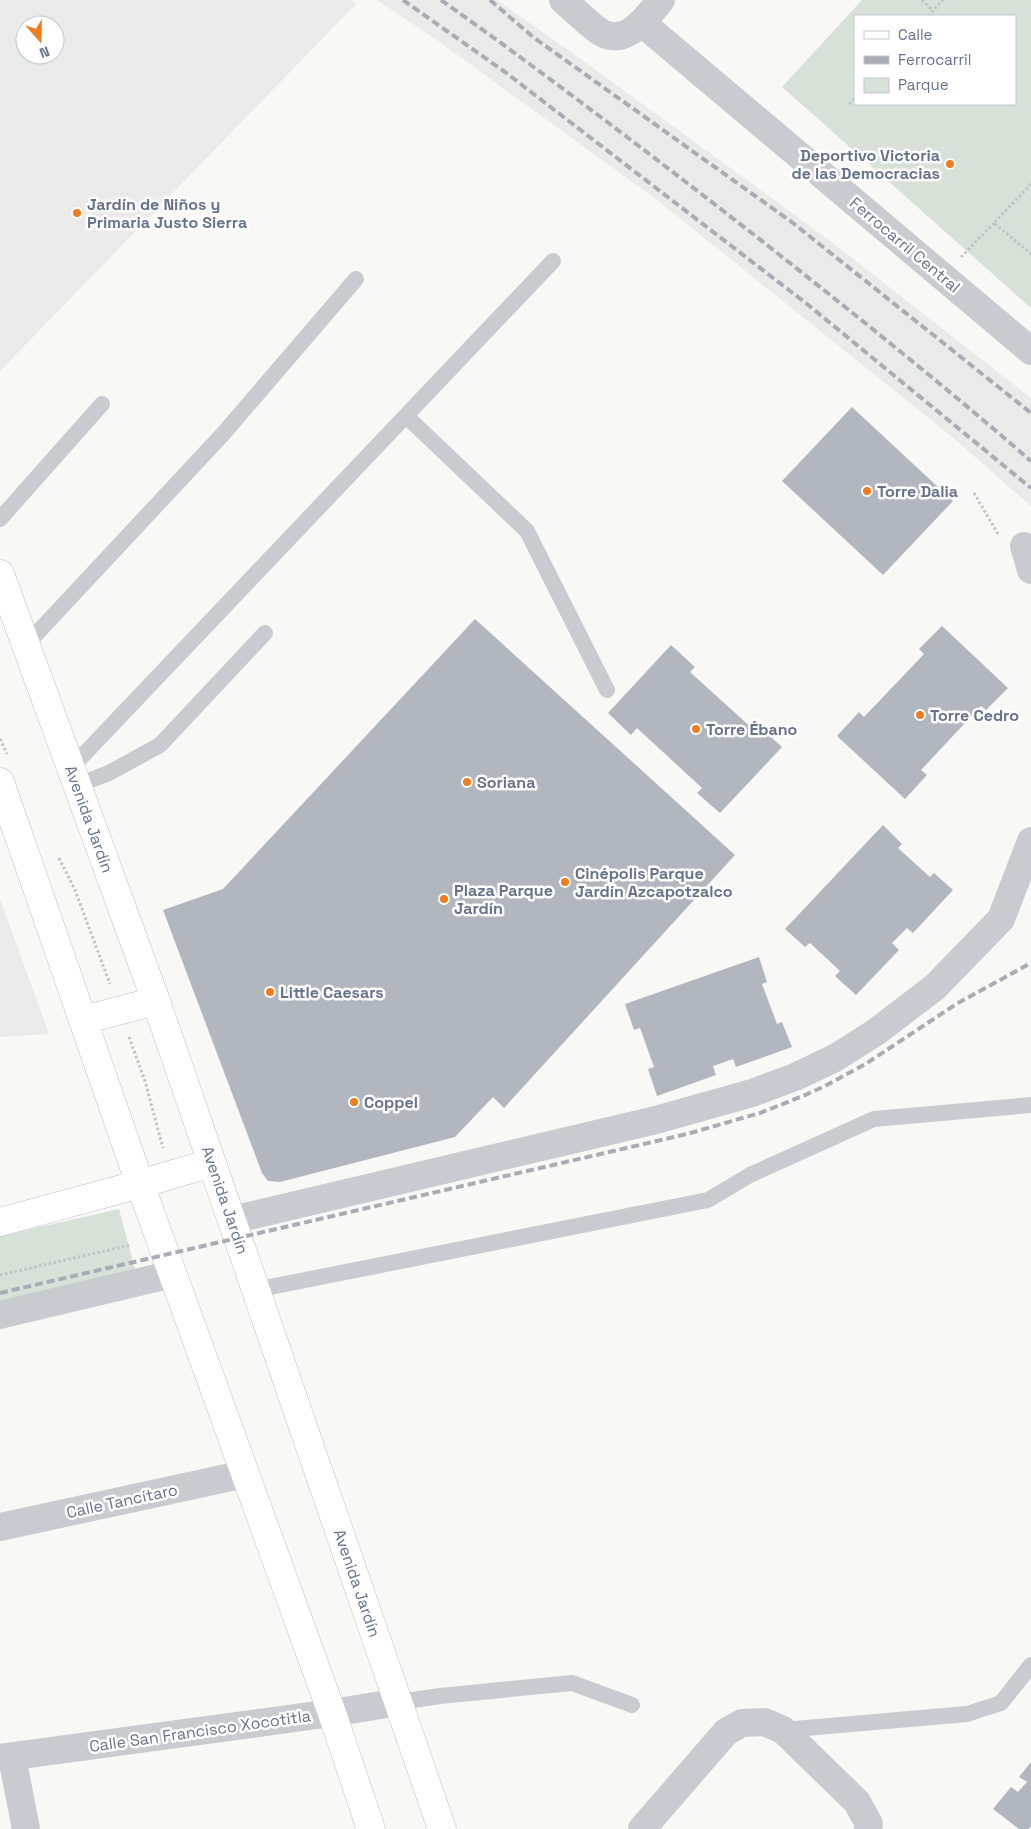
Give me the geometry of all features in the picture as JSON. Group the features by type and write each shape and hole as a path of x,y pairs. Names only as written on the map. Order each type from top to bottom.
{"main road":[{"name":"Avenida Jardín","path":"0,574 156,1000 442,1829"},
{"path":"0,782 140,1184 332,1713 371,1829"},
{"path":"83,1020 156,1000"},
{"path":"0,1222 140,1184 211,1162"}],"street":[{"path":"563,0 602,33 614,36 626,34 642,23 661,0"},
{"name":"Ferrocarril Central","path":"642,23 1031,351"},
{"path":"232,1220 664,1118 752,1093 795,1078 835,1058 868,1037 935,987 1001,919 1031,841"},
{"path":"0,1315 174,1274"},
{"name":"Calle Tancítaro","path":"0,1527 245,1474"},
{"name":"Calle San Francisco Xocotitla","path":"6,1757 332,1713 399,1702"},
{"path":"642,1829 726,1732 742,1723 764,1722 783,1730 857,1802 868,1824 868,1829"},
{"path":"6,1757 26,1829"}],"lane":[{"path":"74,776 406,416 553,262"},
{"path":"26,645 224,434 356,280"},
{"path":"0,519 102,404"},
{"path":"406,416 527,531 607,690"},
{"path":"74,776 109,773 160,745 265,633"},
{"path":"256,1290 708,1200 750,1175 874,1119 1031,1105"},
{"path":"783,1730 967,1714 1001,1703 1031,1665"},
{"path":"399,1702 572,1683 632,1705"}],"path":[{"path":"922,0 933,11"},
{"path":"929,15 943,0"},
{"path":"849,104 854,99"},
{"path":"943,276 1031,184"},
{"path":"994,223 1031,254"},
{"path":"974,493 1019,552"},
{"path":"0,1275 160,1238"}],"shaded area":[{"name":"Jardín de Niños y Primaria Justo Sierra","path":"0,0 350,0 356,4 0,371"},
{"path":"377,0 497,0 825,237 1031,398 1031,506 951,436 657,200 434,38"},
{"path":"0,899 49,1034 0,1037"}],"green space":[{"name":"Deportivo Victoria de las Democracias","path":"862,0 1031,0 1031,308 782,87"},
{"path":"119,1209 138,1280 0,1311 0,1236"}],"building":[{"name":"Torre Dalia","path":"852,407 953,501 883,575 782,481"},
{"name":"Plaza Parque Jardín","path":"475,619 735,855 504,1108 493,1097 455,1137 280,1182 268,1181 262,1173 163,910 223,889"},
{"name":"Torre Cedro","path":"942,626 1008,688 986,710 981,706 921,770 927,775 905,799 837,736 859,712 864,717 924,654 919,649"},
{"name":"Torre Ébano","path":"671,645 695,667 690,672 754,730 758,725 782,747 720,813 697,793 702,788 637,728 631,735 608,713"},
{"path":"883,825 902,844 898,848 930,877 934,873 953,890 913,933 907,928 892,943 899,950 856,995 835,976 840,971 810,943 805,947 785,929"},
{"path":"759,957 767,982 762,984 777,1024 782,1022 792,1047 736,1067 733,1059 713,1066 716,1075 657,1096 648,1069 654,1067 640,1028 634,1030 625,1004"},
{"path":"1031,1762 1031,1826 1029,1829 1019,1829 993,1809 1011,1787 1018,1792 1027,1782 1019,1777"}],"railway":[{"path":"403,0 505,72 807,304 1031,488"},
{"path":"441,0 598,115 753,234 894,346 1031,461"},
{"path":"490,0 533,37 793,223 1031,413"},
{"path":"0,1293 687,1134 760,1113 825,1086 867,1063 958,1003 1031,963"}],"place":[{"name":"Deportivo Victoria de las Democracias","path":"950,164"},
{"name":"Jardín de Niños y Primaria Justo Sierra","path":"77,213"},
{"name":"Torre Dalia","path":"867,491"},
{"name":"Torre Cedro","path":"920,715"},
{"name":"Torre Ébano","path":"696,729"},
{"name":"Soriana","path":"467,782"},
{"name":"Cinépolis Parque Jardín Azcapotzalco","path":"565,882"},
{"name":"Plaza Parque Jardín","path":"444,899"},
{"name":"Little Caesars","path":"270,992"},
{"name":"Coppel","path":"354,1102"}]}
